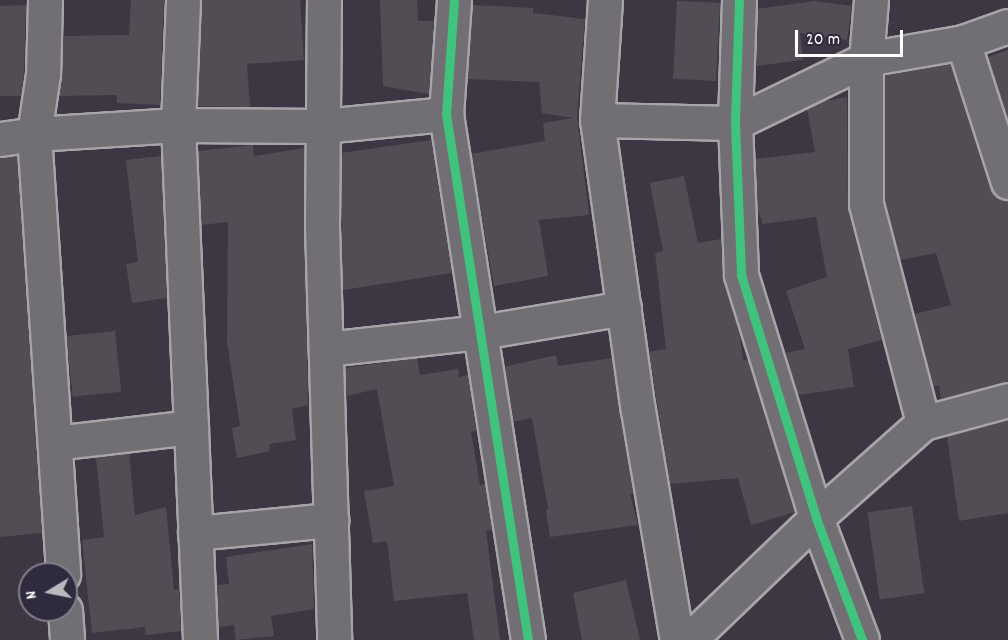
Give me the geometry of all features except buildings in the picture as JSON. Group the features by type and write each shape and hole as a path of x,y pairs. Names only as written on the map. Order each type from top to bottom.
{"street":[{"path":"45,0 43,74 34,134 62,562"},
{"path":"183,0 178,125 200,640"},
{"path":"324,0 322,226 334,640"},
{"path":"453,0 446,114 528,640"},
{"path":"605,0 597,120 624,308 677,640"},
{"path":"740,0 735,123 741,275 816,518 862,640"},
{"path":"871,0 866,60 866,204 923,423"},
{"path":"597,120 735,123 866,60 963,42 1008,26"},
{"path":"963,42 1008,182"},
{"path":"0,139 34,134 178,125 323,126 446,114"},
{"path":"326,349 481,332 624,308"},
{"path":"689,640 816,518 923,423 1008,400"},
{"path":"55,443 191,427"},
{"path":"195,533 331,520"},
{"path":"66,622 67,640"}],"cycle path":[{"path":"454,0 446,114 528,640"},
{"path":"739,0 735,123 741,275 816,518 862,640"}]}
